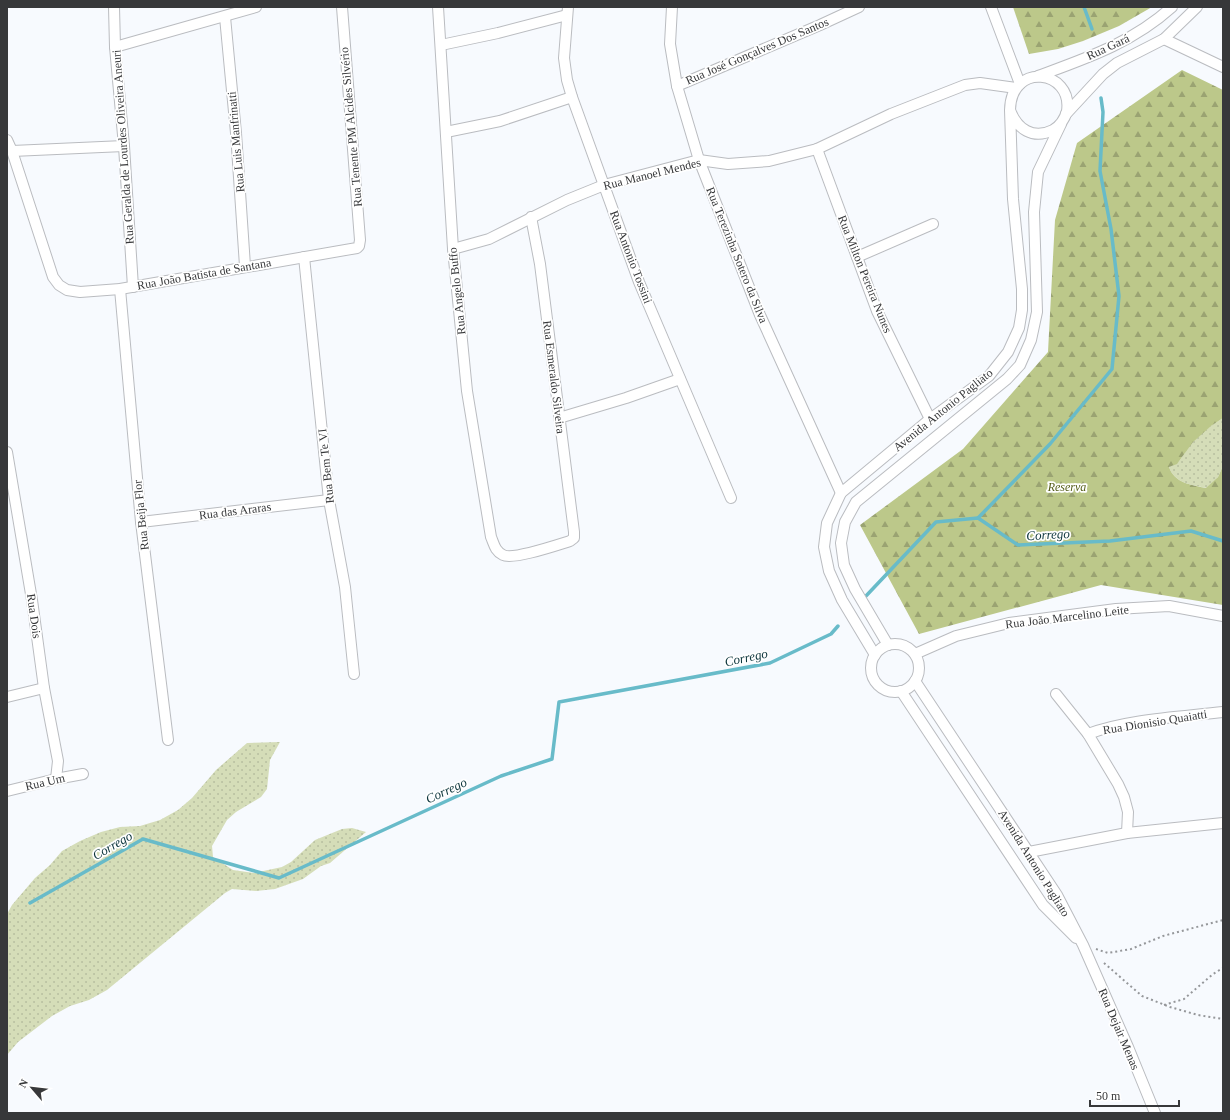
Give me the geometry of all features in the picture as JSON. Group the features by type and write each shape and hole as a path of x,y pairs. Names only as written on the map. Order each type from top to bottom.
{"street":[{"name":"Rua Geralda de Lourdes Oliveira Aneuri","path":"114,7 115,47 124,146 133,287"},
{"path":"115,47 256,7"},
{"name":"Rua Tenente PM Alcides Silvério","path":"342,7 360,240 359,246"},
{"name":"Rua Angelo Buffo","path":"438,7 453,248 467,391 491,537 496,549 504,555 516,556 570,541 574,538"},
{"name":"Rua Terezinha Sotero da Silva","path":"672,7 670,44 677,86 699,160 760,315 841,493"},
{"name":"Rua José Gonçalves Dos Santos","path":"677,86 820,26 859,7"},
{"path":"991,7 1018,86"},
{"name":"Rua Gará","path":"1038,76 1120,43 1156,21 1172,7"},
{"name":"Avenida Antonio Pagliato","path":"888,645 844,565 842,543 845,522 856,502 1007,379 1020,365 1031,340 1037,312 1034,212 1038,172 1064,118 1112,66 1164,39 1197,7"},
{"path":"441,45 498,33 567,11"},
{"name":"Rua Antonio Tossini","path":"567,11 564,58 567,80 572,97 639,282 731,498"},
{"name":"Rua Luis Manfrinatti","path":"225,17 236,133 245,266"},
{"path":"1164,39 1223,67"},
{"path":"1038,76 1047,77 1055,81 1062,88 1068,105 1064,118 1055,129 1047,133 1038,134 1028,132 1020,127 1014,120 1010,110 1010,100 1018,86 1028,78 1038,76"},
{"name":"Rua Manoel Mendes","path":"453,248 489,239 567,200 604,185 699,160 728,164 769,161 817,149 891,114 965,85 980,83 1018,86"},
{"path":"446,132 500,121 572,97"},
{"name":"Avenida Antonio Pagliato","path":"875,655 842,600 829,571 824,547 826,523 841,493 930,419 990,376 1008,352 1019,328 1022,310 1022,289 1013,199 1010,110"},
{"path":"7,140 12,152 124,146"},
{"name":"Rua Milton Pereira Nunes","path":"817,149 877,310 930,419"},
{"name":"Rua João Batista de Santana","path":"12,152 53,277 59,285 67,290 80,292 120,289 245,266 357,248 359,246"},
{"name":"Rua Esmeraldo Silveira","path":"531,217 540,264 574,538"},
{"path":"857,257 933,224"},
{"name":"Rua Bem Te VI","path":"304,257 329,500 345,587 354,674"},
{"name":"Rua Beija Flor","path":"120,289 141,522 168,740"},
{"path":"560,418 626,398 680,379"},
{"name":"Rua Dois","path":"7,452 32,600 44,688 58,761 56,779"},
{"name":"Rua das Araras","path":"141,522 329,500"},
{"name":"Rua João Marcelino Leite","path":"915,654 956,636 1009,623 1116,609 1169,606 1223,616"},
{"path":"895,644 903,645 910,648 915,654 920,668 915,681 909,688 893,692 878,686 873,679 871,662 880,648 895,644"},
{"name":"Avenida Antonio Pagliato","path":"915,681 1057,895 1083,945"},
{"path":"7,697 44,688"},
{"name":"Avenida Antonio Pagliato","path":"901,691 1043,905 1083,945"},
{"path":"1056,694 1088,734 1118,784 1124,797 1128,812 1127,833"},
{"name":"Rua Dionisio Quaiatti","path":"1088,734 1104,728 1122,724 1223,712"},
{"name":"Rua Um","path":"7,791 83,774"},
{"path":"1029,852 1127,833 1223,823"},
{"name":"Rua Dejair Menas","path":"1083,945 1155,1113"}],"path":[{"path":"1083,945 1108,953 1132,949 1163,936 1223,920"},
{"path":"1101,960 1142,996 1164,1005 1198,1015 1223,1019"},
{"path":"1164,1005 1184,999 1213,974 1223,968"}],"green space":[{"path":"1013,7 1152,7 1119,26 1083,41 1058,49 1029,54"},
{"name":"Reserva","path":"1182,70 1223,90 1223,418 1211,426 1193,442 1177,464 1169,467 1171,472 1179,480 1206,488 1218,477 1223,466 1223,605 1101,585 919,634 860,525 963,449 1048,352 1055,220 1077,143"},
{"path":"1223,418 1223,466 1218,477 1207,488 1195,486 1175,477 1169,467 1180,460 1192,442 1199,435"},
{"path":"280,742 270,760 267,789 261,797 236,812 227,820 212,846 213,857 233,870 254,873 282,867 291,862 315,840 342,829 352,828 366,832 330,863 321,866 303,879 275,889 256,891 232,889 225,893 107,990 89,1000 70,1006 52,1016 18,1042 7,1055 7,914 12,905 35,878 50,865 62,851 80,841 101,832 120,827 140,826 160,820 178,810 192,798 216,770 247,743"}],"waterway":[{"path":"1084,7 1092,29"},
{"path":"978,518 1050,444 1112,369 1119,296 1111,229 1100,171 1103,112 1101,98"},
{"name":"Corrego","path":"865,597 936,522 978,518 1018,545 1110,541 1191,531 1223,541"},
{"name":"Corrego","path":"30,903 143,839 279,878 501,776 552,759 559,702 770,663 831,634 838,626"}]}
